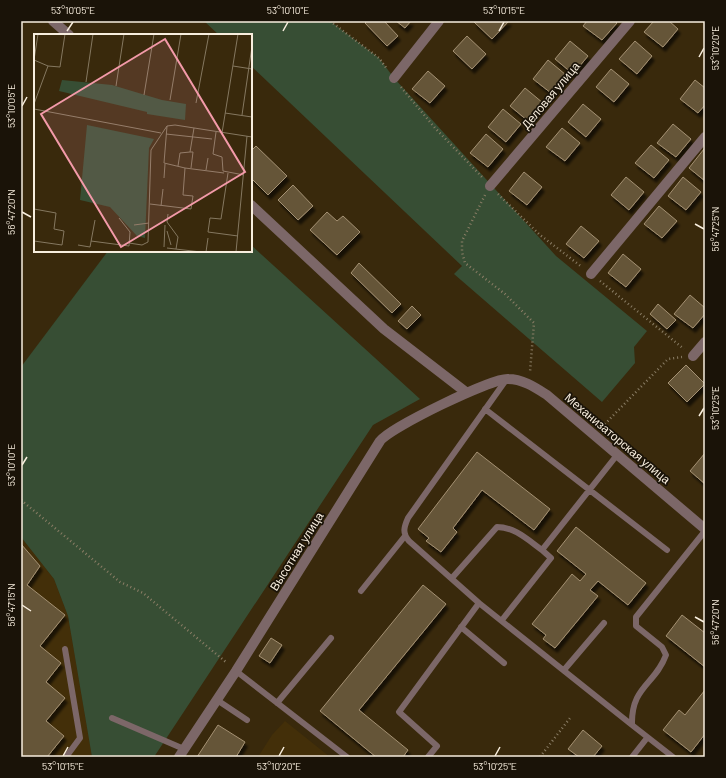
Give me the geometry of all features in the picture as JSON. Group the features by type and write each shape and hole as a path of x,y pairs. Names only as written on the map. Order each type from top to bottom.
{"street":[{"path":"53,21 68,34"},
{"path":"394,78 439,21"},
{"name":"Деловая улица","path":"490,186 630,21"},
{"path":"591,274 705,137"},
{"path":"252,206 384,329 466,393"},
{"path":"693,356 705,342"},
{"name":"Механизаторская улица","path":"507,378 529,384 547,395 705,530"},
{"name":"Высотная улица","path":"181,753 236,671 380,441 392,430 466,393 507,378"}],"lane":[{"path":"507,378 408,518 403,530 405,536 478,603 502,620 647,738 673,757"},
{"path":"485,409 666,550"},
{"path":"542,550 617,456"},
{"path":"452,578 497,527 504,527 516,531 542,550 551,558 502,620"},
{"path":"632,725 635,700 662,665 666,655 662,647 636,626 636,617 705,530"},
{"path":"361,591 405,536"},
{"path":"428,757 437,746 399,712 478,603"},
{"path":"564,670 604,623"},
{"path":"461,627 504,663"},
{"path":"278,703 331,638"},
{"path":"66,648 80,738 66,757"},
{"path":"236,671 347,757"},
{"path":"217,700 247,720"},
{"path":"112,718 181,753"},
{"path":"632,757 647,738"}],"path":[{"path":"330,21 379,58 435,128 490,186 540,234 693,356"},
{"path":"490,186 462,241 462,252 465,263 505,294 534,323 529,384"},
{"path":"594,435 668,359 693,356"},
{"path":"21,500 120,582 143,593 236,671"},
{"path":"540,757 570,718"}],"shaded area":[{"path":"21,537 54,579 68,616 92,757 21,757"},
{"path":"285,721 330,757 258,757 272,735"}],"green space":[{"path":"204,21 330,21 379,58 394,78 556,256 647,331 634,347 635,363 602,402 454,274 462,266 252,67 252,34 218,34"},
{"path":"252,246 420,399 373,425 154,757 92,757 68,616 54,579 21,537 21,367 107,252 252,252"}],"building":[{"path":"367,21 384,21 398,36 387,46 365,23"},
{"path":"396,21 411,21 405,28"},
{"path":"509,21 492,39 474,22"},
{"path":"587,21 615,21 617,23 602,40 583,26"},
{"path":"654,21 669,21 678,29 663,47 644,32"},
{"path":"467,36 486,54 472,69 453,51"},
{"path":"570,41 588,56 573,74 555,59"},
{"path":"635,41 652,56 637,74 619,59"},
{"path":"548,60 566,75 551,93 533,79"},
{"path":"611,69 629,84 614,102 596,87"},
{"path":"428,71 445,86 430,103 412,89"},
{"path":"695,80 705,88 705,105 698,113 680,99"},
{"path":"525,88 543,103 528,121 510,106"},
{"path":"583,104 601,119 586,137 568,122"},
{"path":"503,109 521,124 506,142 488,127"},
{"path":"673,124 691,139 676,157 657,143"},
{"path":"562,128 580,143 565,161 546,147"},
{"path":"486,134 503,149 488,167 470,153"},
{"path":"651,145 669,160 654,178 635,163"},
{"path":"256,146 287,176 268,195 252,179 252,150"},
{"path":"704,149 705,150 705,181 689,168"},
{"path":"524,172 542,187 527,205 509,191"},
{"path":"626,177 644,192 629,210 611,195"},
{"path":"683,177 701,192 686,210 668,196"},
{"path":"293,185 313,206 298,220 278,200"},
{"path":"659,206 677,221 662,238 644,224"},
{"path":"327,212 337,221 343,216 360,232 337,255 310,230"},
{"path":"581,226 599,241 584,258 566,244"},
{"path":"623,254 641,269 626,287 608,273"},
{"path":"359,263 401,304 392,313 351,273"},
{"path":"690,295 705,308 705,314 693,328 674,314"},
{"path":"658,304 676,320 667,329 650,314"},
{"path":"412,306 421,315 407,329 398,321"},
{"path":"686,365 705,384 687,402 668,383"},
{"path":"477,452 550,509 534,530 482,490 453,528 457,532 441,552 426,541 429,538 418,529"},
{"path":"705,453 705,484 690,471"},
{"path":"576,527 646,583 628,605 598,581 590,590 598,596 555,648 543,639 546,635 532,624 572,574 580,581 586,574 557,551"},
{"path":"21,544 40,566 27,585 65,615 40,646 61,663 46,682 65,698 46,721 64,736 47,757 21,757"},
{"path":"423,585 446,604 359,710 408,750 403,757 376,757 320,711"},
{"path":"682,615 705,633 705,667 666,636"},
{"path":"271,638 282,645 270,663 259,656"},
{"path":"705,690 705,734 691,752 663,730 679,710 685,715"},
{"path":"218,725 245,742 236,757 197,757"},
{"path":"583,730 602,746 593,757 579,757 568,749"}]}
